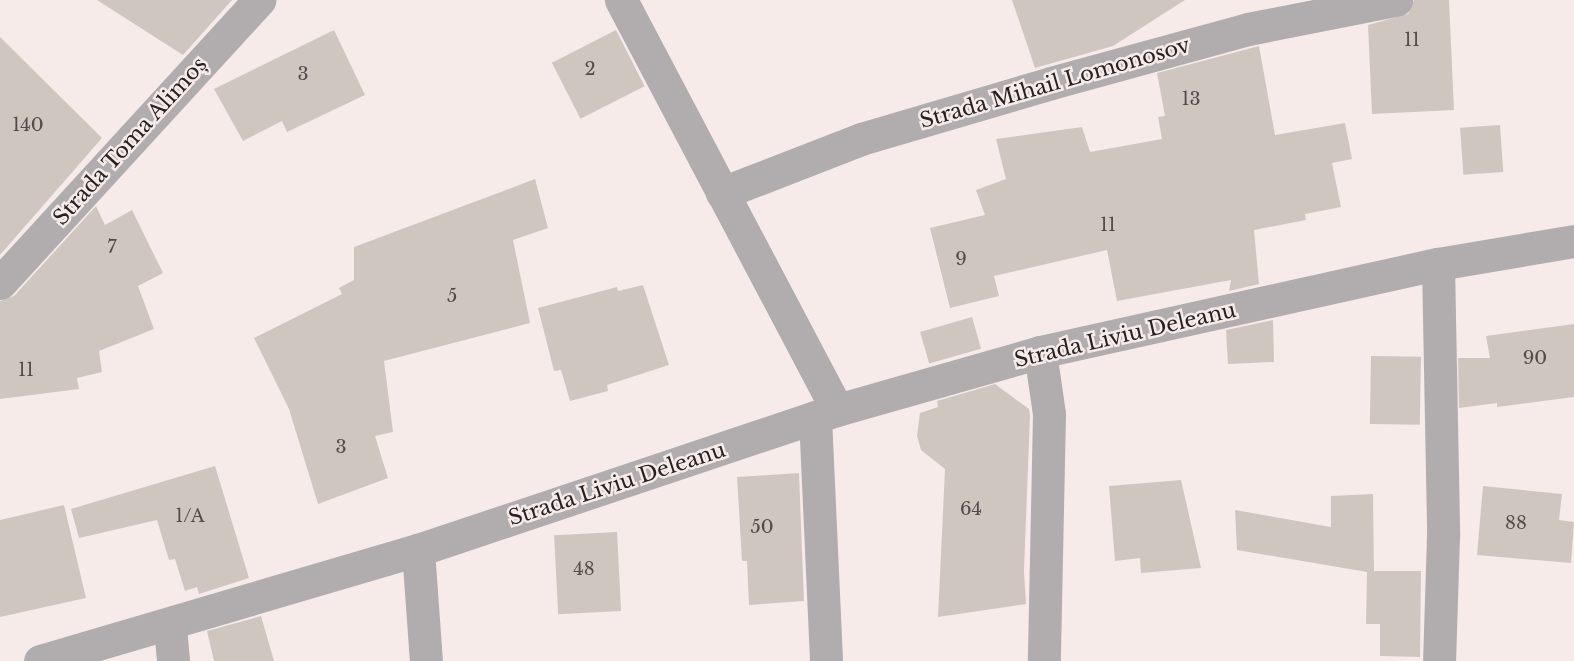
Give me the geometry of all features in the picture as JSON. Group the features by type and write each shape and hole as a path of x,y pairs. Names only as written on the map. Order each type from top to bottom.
{"street":[{"name":"Strada Toma Alimoș","path":"0,283 259,0"},
{"path":"621,0 722,193 826,414 826,661"},
{"name":"Strada Mihail Lomonosov","path":"722,193 861,138 1051,83 1248,29 1396,0"},
{"name":"Strada Liviu Deleanu","path":"40,661 170,626 418,550 826,414 1040,352 1438,264 1574,241"},
{"path":"1438,264 1443,536 1439,661"},
{"path":"1040,352 1049,414 1044,661"},
{"path":"418,550 426,661"},
{"path":"170,626 173,661"}],"building":[{"path":"97,0 232,0 183,55"},
{"path":"1012,0 1185,0 1113,46 1035,68"},
{"path":"1414,0 1449,0 1454,110 1372,114 1368,25 1408,14"},
{"path":"334,30 365,95 287,132 282,121 243,141 214,89"},
{"path":"616,30 645,86 580,119 552,63"},
{"path":"0,37 102,138 0,255"},
{"path":"1259,46 1275,135 1345,123 1352,159 1332,163 1341,207 1305,214 1306,220 1254,230 1259,284 1229,291 1231,280 1117,301 1107,250 994,276 999,296 950,308 930,228 985,215 976,190 1006,179 996,139 1082,127 1090,152 1162,139 1158,117 1165,116 1157,73"},
{"path":"1500,125 1503,172 1463,175 1460,128"},
{"path":"535,179 548,228 513,240 530,323 384,361 393,432 375,436 388,478 318,504 289,409 254,338 342,294 339,288 354,280 354,247"},
{"path":"96,206 105,225 132,210 163,273 138,286 154,329 99,351 102,372 77,378 79,389 0,399 0,301 14,296"},
{"path":"643,285 669,365 607,385 608,391 570,401 561,370 554,371 538,308 617,287 618,291"},
{"path":"972,317 981,349 929,364 920,332"},
{"path":"1273,320 1274,362 1228,364 1226,330"},
{"path":"1574,324 1574,397 1497,407 1497,403 1459,408 1458,358 1490,358 1486,336"},
{"path":"1371,356 1421,357 1420,425 1370,424"},
{"path":"995,384 1029,409 1030,415 1024,571 1026,604 938,617 945,469 921,450 917,436 920,413 938,407 937,401"},
{"path":"215,466 249,578 199,594 197,587 185,591 175,559 169,560 157,520 79,538 71,509"},
{"path":"799,473 804,601 749,605 747,561 742,561 737,477"},
{"path":"1181,480 1201,568 1141,573 1140,558 1115,561 1109,486"},
{"path":"1483,486 1562,494 1559,520 1574,522 1571,563 1477,555"},
{"path":"1373,494 1374,571 1421,571 1420,657 1380,656 1380,624 1366,624 1367,572 1237,550 1235,510 1331,527 1331,496"},
{"path":"64,505 86,598 0,617 0,520"},
{"path":"617,532 621,611 558,614 554,535"},
{"path":"261,616 274,661 214,661 207,631"}]}
